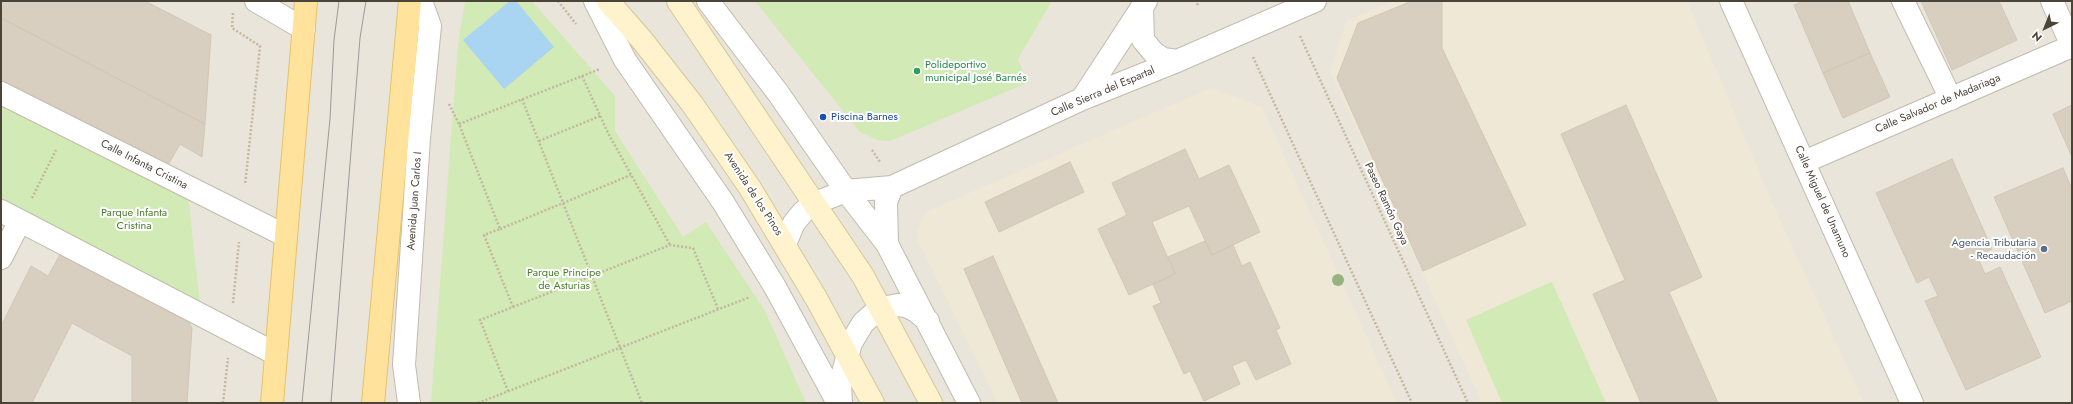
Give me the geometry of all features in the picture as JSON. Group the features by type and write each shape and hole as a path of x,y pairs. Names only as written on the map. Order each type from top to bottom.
{"main road":[{"path":"272,403 306,1"},
{"name":"Avenida Juan Carlos I","path":"373,403 410,1"},
{"name":"Avenida de los Pinos","path":"608,1 642,40 693,105 742,176 785,244 873,403"},
{"path":"678,1 863,276 882,308 931,403"}],"street":[{"path":"256,1 304,29"},
{"name":"Avenida Juan Carlos I","path":"404,399 404,365 419,138 430,26 422,1"},
{"path":"595,1 625,60 723,202 775,287 840,403"},
{"path":"708,1 778,93 846,191 887,244 969,403"},
{"name":"Calle Sierra del Espartal","path":"785,244 794,223 803,212 815,203 846,191 892,187 1082,99 1177,61 1315,1"},
{"name":"Calle Miguel de Unamuno","path":"1731,1 1912,403"},
{"path":"1903,1 1950,99"},
{"path":"2052,1 2072,46"},
{"path":"1144,4 1143,40 1154,53 1163,59 1177,61"},
{"path":"1082,99 1144,4"},
{"name":"Calle Salvador de Madariaga","path":"1804,162 2072,46"},
{"name":"Calle Infanta Cristina","path":"1,93 286,236"},
{"path":"887,244 886,202 892,187"},
{"path":"1,211 276,354"},
{"path":"1,258 20,221"},
{"path":"840,403 840,384 847,355 851,343 864,323 882,308 898,305 906,306 916,311 928,321"}],"path":[{"path":"1197,5 1199,1"},
{"path":"234,8 232,28 260,46"},
{"name":"Paseo Ramón Gaya","path":"1289,13 1468,403"},
{"path":"1242,33 1412,403"},
{"path":"459,124 601,68"},
{"path":"582,76 600,116 670,245"},
{"path":"522,99 642,403"},
{"path":"448,103 459,124 500,229"},
{"path":"538,141 600,116"},
{"path":"20,221 68,127"},
{"path":"874,164 881,165"},
{"path":"513,307 484,235 631,175"},
{"path":"508,391 480,320 670,245 693,248 718,309"},
{"path":"478,403 775,287"}],"shaded area":[{"path":"1,1 2072,1 2072,403 1,403"},
{"path":"1393,1 1687,1 1771,200 1864,403 1482,403 1330,71 1346,21"},
{"path":"1211,88 1262,107 1397,403 998,403 916,237 921,220 928,211"}],"green space":[{"name":"Parque Principe de Asturias","path":"465,1 532,1 615,96 615,131 683,237 706,222 765,311 806,403 431,403 458,45"},
{"name":"Polideportivo municipal José Barnés","path":"755,1 1052,1 1018,59 1027,83 890,141 878,140 860,132"},
{"name":"Parque Infanta Cristina","path":"1,93 187,186 201,314 1,211"},
{"path":"1551,282 1606,403 1502,403 1466,320"}],"water":[{"path":"510,1 516,1 554,47 504,89 463,40"}],"building":[{"path":"1,1 145,1 211,35 205,124 1,18"},
{"path":"1412,1 1442,1 1442,48 1526,225 1423,271 1337,78 1358,23"},
{"path":"1804,1 1848,1 1870,53 1823,73 1794,5"},
{"path":"1921,1 1999,1 2017,40 1952,70"},
{"path":"1,18 205,124 202,157 180,144 167,167 1,83"},
{"path":"1870,53 1890,97 1843,118 1823,73"},
{"path":"1626,105 1702,277 1669,292 1718,403 1641,403 1593,294 1625,280 1561,134"},
{"path":"2072,105 2072,157 2053,114"},
{"path":"1185,149 1199,179 1229,165 1260,232 1212,255 1189,206 1152,222 1175,274 1129,295 1098,229 1127,215 1112,183"},
{"path":"1952,159 1992,249 1977,256 1985,274 2000,267 2041,357 1966,390 1925,301 1938,296 1929,277 1917,283 1876,193"},
{"path":"1070,162 1084,192 999,232 985,202"},
{"name":"Agencia Tributaria - Recaudación","path":"2063,168 2072,189 2072,301 2045,313 1994,197"},
{"path":"1205,241 1212,255 1233,245 1242,266 1250,262 1280,328 1276,330 1291,364 1256,380 1246,360 1232,366 1240,384 1204,401 1190,371 1184,374 1153,306 1161,303 1153,284 1175,274 1168,257"},
{"path":"62,251 184,313 192,328 187,403 132,403 132,356 72,323 32,403 1,403 1,326 31,266 48,276"},
{"path":"993,256 1058,403 1022,403 964,269"}],"tram line":[{"path":"302,403 330,119 334,40 339,1"},
{"path":"331,403 360,38 366,1"}],"place":[{"name":"Polideportivo municipal José Barnés","path":"917,71"},
{"name":"Piscina Barnes","path":"823,117"},
{"name":"Agencia Tributaria - Recaudación","path":"2044,249"}]}
